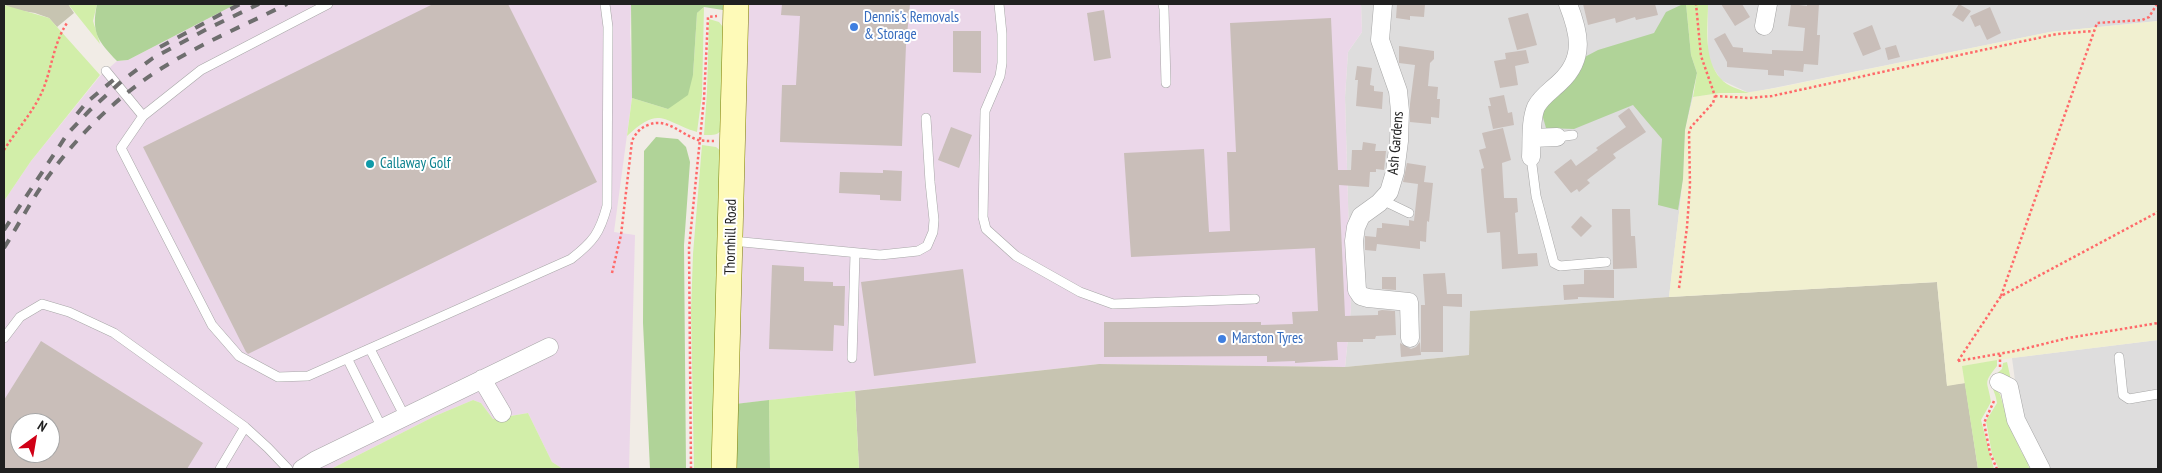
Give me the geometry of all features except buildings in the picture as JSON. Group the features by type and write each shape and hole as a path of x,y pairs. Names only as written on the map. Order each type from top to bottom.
{"street":[{"name":"Ash Gardens","path":"1383,4 1380,40 1398,91 1400,111 1395,172 1389,192 1357,221 1354,241 1357,290 1361,296 1368,298 1409,302 1410,338"},
{"path":"1531,157 1533,118 1536,107 1563,79 1574,61 1578,49 1578,32 1568,4"},
{"path":"1764,26 1768,4"},
{"name":"Thornhill Road","path":"724,469 732,241 735,11"},
{"path":"1532,138 1565,136"},
{"path":"302,469 549,347"},
{"path":"482,379 502,413"},
{"path":"1996,384 2009,387 2016,420 2041,469"}],"lane":[{"path":"328,4 201,70 143,116 121,148 212,325 239,356 278,377 308,376 348,360 571,259 588,246 601,229 607,206 608,27 605,4"},
{"path":"999,4 1002,63 1000,76 985,111 982,216 986,229 1016,256 1080,292 1113,304 1255,299"},
{"path":"1162,4 1164,9 1166,83"},
{"path":"106,71 143,116"},
{"path":"732,241 880,255 918,251 927,246 933,232 934,210 930,182 926,118"},
{"path":"1531,157 1536,196 1554,263 1560,266 1606,262"},
{"path":"1382,200 1409,213"},
{"path":"852,358 855,254"},
{"path":"4,338 20,317 42,304 69,312 114,333 245,427 288,469"},
{"path":"370,349 405,417"},
{"path":"2119,357 2123,395 2129,399 2158,394"},
{"path":"348,360 382,428"},
{"path":"220,469 245,427"}],"path":[{"path":"1679,288 1688,210 1689,133 1691,127 1713,103 1715,96 1701,56 1696,4"},
{"path":"2157,4 2149,17 2142,20 2097,23 2001,296 1958,361 2000,354 2068,338 2158,322"},
{"path":"691,469 689,248 704,99 708,17 735,11"},
{"path":"4,150 41,94 48,78 55,48 67,24"},
{"path":"1715,96 1749,98 1772,96 2024,40 2057,34 2093,31"},
{"path":"612,273 621,236 632,141 635,134 644,126 655,122 666,123 700,140 733,141"},
{"path":"2001,296 2158,212"},
{"path":"1996,469 1990,453 1984,423 1993,405 2000,368 2000,354"}],"shaded area":[{"path":"4,4 68,4 74,13 57,27 49,18 35,13 11,9"},
{"path":"236,4 631,4 630,33 633,90 614,232 635,235 629,469 563,469 552,462 528,413 493,419 481,403 473,400 435,416 331,469 4,469 4,201 31,161 100,76 117,61 128,60"},
{"path":"748,4 1361,4 1362,32 1348,52 1345,97 1351,308 1345,367 1099,364 735,404"},
{"path":"1361,4 1686,4 1693,97 1685,130 1683,179 1669,297 1471,311 1469,355 1345,367 1351,308 1345,97 1348,52 1362,32"},
{"path":"1708,4 2158,4 2158,21 2050,32 1749,93 1721,80 1711,64 1708,53"},
{"path":"1937,282 1947,385 1965,383 1978,469 859,469 855,391 1099,364 1345,367 1469,355 1470,311 1669,297"},
{"path":"2158,340 2158,469 2047,469 2018,403 2012,358"}],"green space":[{"path":"68,4 97,4 93,21 100,44"},
{"path":"97,4 236,4 128,60 117,61 105,48 98,36 95,22"},
{"path":"631,4 724,4 723,10 704,7 697,13 693,75 688,95 668,109 632,98"},
{"path":"1686,4 1708,4 1707,33 1709,53 1715,71 1727,84 1749,93 1720,93 1693,97 1697,73 1691,55"},
{"path":"1686,4 1691,55 1697,73 1685,130 1683,179 1678,210 1658,205 1662,139 1633,105 1574,129 1546,128 1542,114 1546,103 1579,60 1598,50 1654,33 1666,12"},
{"path":"4,5 49,18 100,75 31,161 4,201"},
{"path":"704,7 702,95 697,132 668,120 654,118 638,126 627,136 632,98 668,109 693,75 697,13"},
{"path":"709,19 719,22 723,27 723,128 717,134 704,135 707,92"},
{"path":"2158,21 2158,340 1963,366 1965,383 1947,386 1937,282 1669,297 1683,179 1685,130 1693,97 1720,93 1737,94 1776,88 2050,32"},
{"path":"656,137 678,139 686,147 690,162 684,245 686,469 650,469 643,323 644,151"},
{"path":"702,145 716,147 722,152 716,469 694,469 691,311 693,254"},
{"path":"1997,360 1997,366 1987,383 1991,402 1981,420 1994,469 1978,469 1962,366"},
{"path":"2007,362 2011,380 1994,388 2000,394 2006,415 2010,418 2010,427 2022,453 2029,459 2028,465 2030,469 1999,469 1992,454 1986,421 1997,403 1992,382 1993,378 2002,369 2003,363"},
{"path":"855,391 859,469 770,469 769,400"},
{"path":"473,400 481,403 493,419 528,413 552,462 563,469 331,469 435,416"},
{"path":"769,400 770,469 736,469 735,404"}],"railway":[{"path":"160,47 240,4"},
{"path":"4,230 68,133 123,80 153,58 259,4"},
{"path":"4,248 50,174 74,144 101,116 131,90 177,59 287,4"},
{"path":"77,114 87,102 117,77"}],"place":[{"name":"Dennis's Removals & Storage","path":"854,27"},
{"name":"Callaway Golf","path":"370,164"},
{"name":"Marston Tyres","path":"1222,339"}]}
